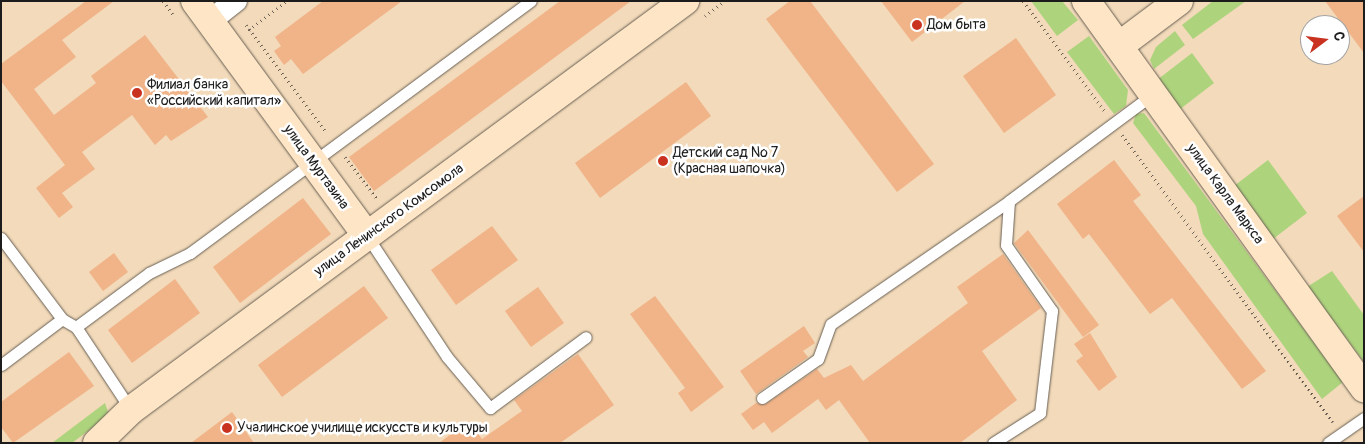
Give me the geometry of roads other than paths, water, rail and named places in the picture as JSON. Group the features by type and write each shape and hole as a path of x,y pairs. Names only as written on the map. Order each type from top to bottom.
{"street":[{"name":"улица Ленинского Комсомола","path":"97,443 131,410 685,1"},
{"name":"улица Карла Маркса","path":"1086,1 1364,388"},
{"path":"1119,46 1179,1"},
{"name":"улица Муртазина","path":"217,7 311,161 367,236"}],"lane":[{"path":"76,327 149,273 190,253 311,161 531,1"},
{"path":"762,398 818,359 831,324 1010,201 1153,94"},
{"path":"993,443 1040,413 1052,311 1006,246 1010,201"},
{"path":"367,236 448,357 490,408 586,337"},
{"path":"1,238 62,319 76,327 131,410"},
{"path":"1,364 62,319"},
{"path":"1328,443 1364,418"}],"place":[{"name":"Дом быта","path":"917,25"},
{"name":"Филиал банка «Российский капитал»","path":"137,93"},
{"name":"Детский сад № 7 (Красная шапочка)","path":"663,161"},
{"name":"Учалинское училище искусств и культуры","path":"227,428"}]}
